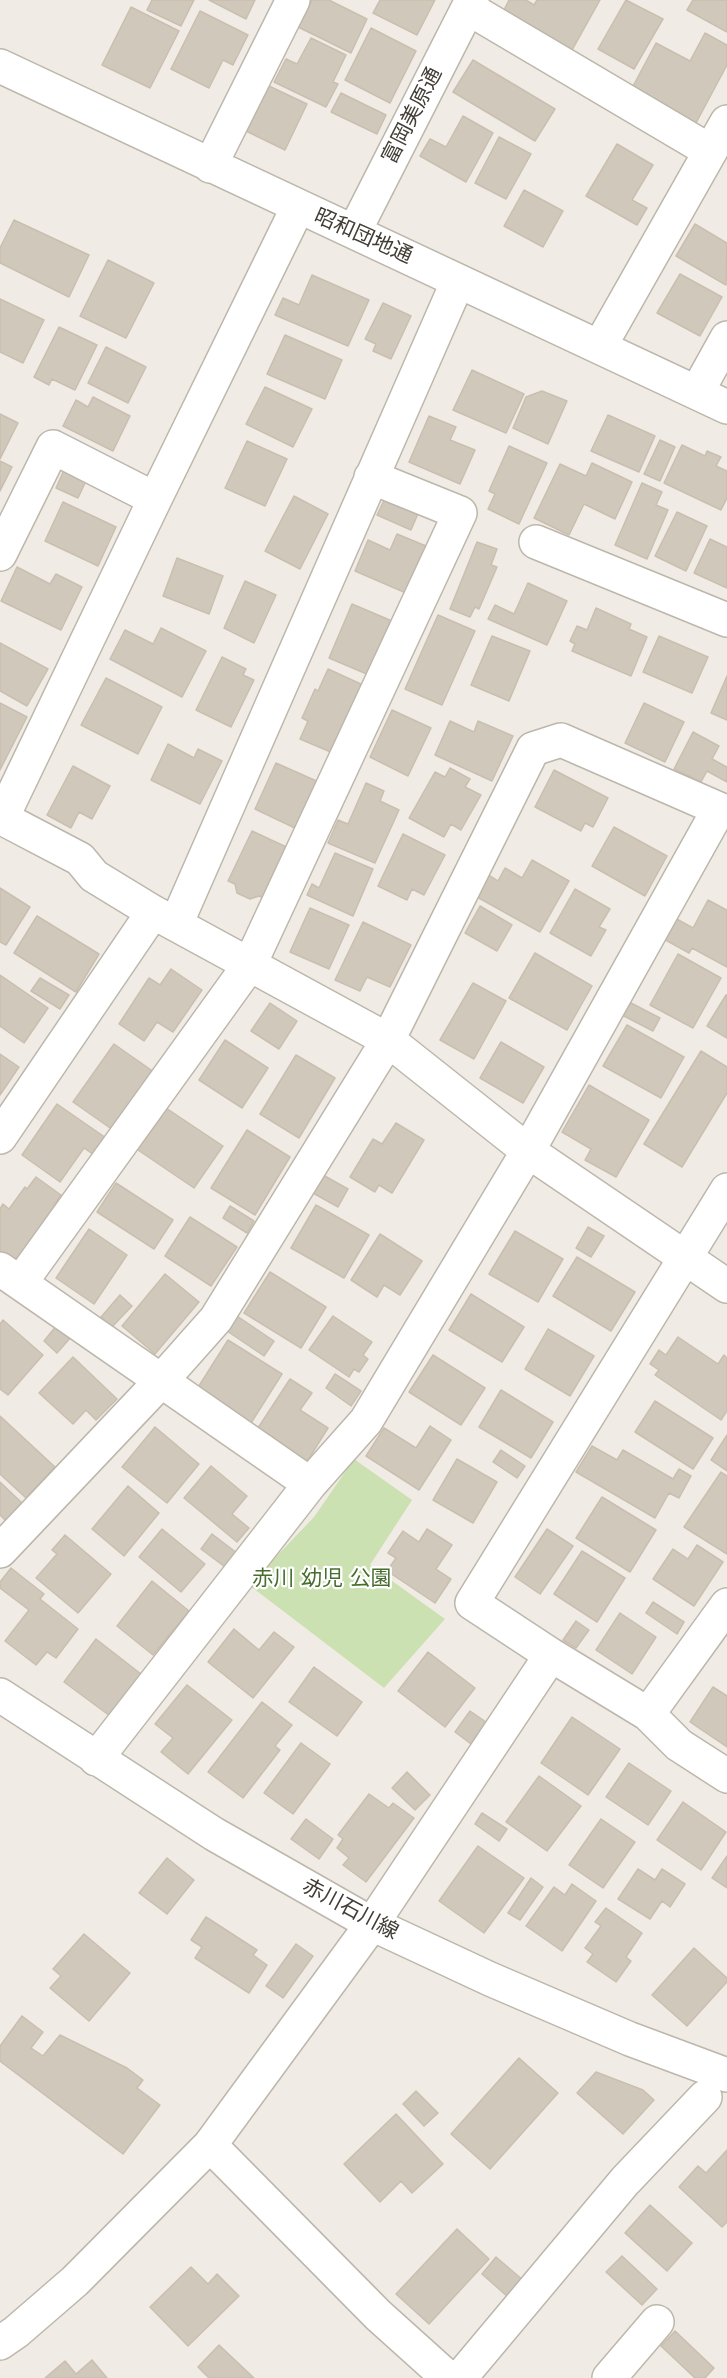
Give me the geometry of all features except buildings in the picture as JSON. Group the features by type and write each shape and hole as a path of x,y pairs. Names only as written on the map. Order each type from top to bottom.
{"street":[{"path":"210,166 293,0"},
{"path":"470,4 710,151"},
{"name":"富岡美原通","path":"354,232 470,4"},
{"name":"昭和団地通","path":"3,76 210,166 727,407"},
{"path":"600,346 727,122"},
{"path":"298,207 1,818 80,859 93,876 164,918 388,1040 528,1151 727,1286"},
{"path":"0,1137 164,918 371,477 458,281"},
{"path":"697,392 727,338"},
{"path":"0,554 53,447 155,499"},
{"path":"310,1484 11,1276 250,964 460,513 371,477"},
{"path":"536,542 727,620"},
{"path":"0,1551 161,1381 216,1319 388,1040 533,749 561,740 719,809 528,1151 366,1421 310,1484 96,1759"},
{"path":"727,1190 472,1603 648,1714 679,1745 727,1776"},
{"path":"648,1714 727,1605"},
{"path":"0,2343 75,2281 210,2145 372,1924 552,1655"},
{"name":"赤川石川線","path":"0,1695 214,1834 372,1924 490,1979 620,2034 716,2086"},
{"path":"460,2378 625,2181 716,2086"},
{"path":"210,2145 378,2315 448,2378"},
{"path":"609,2378 657,2322"}],"green space":[{"name":"赤川 幼児 公園","path":"354,1459 412,1500 370,1565 445,1619 384,1688 249,1585 314,1517"}]}
